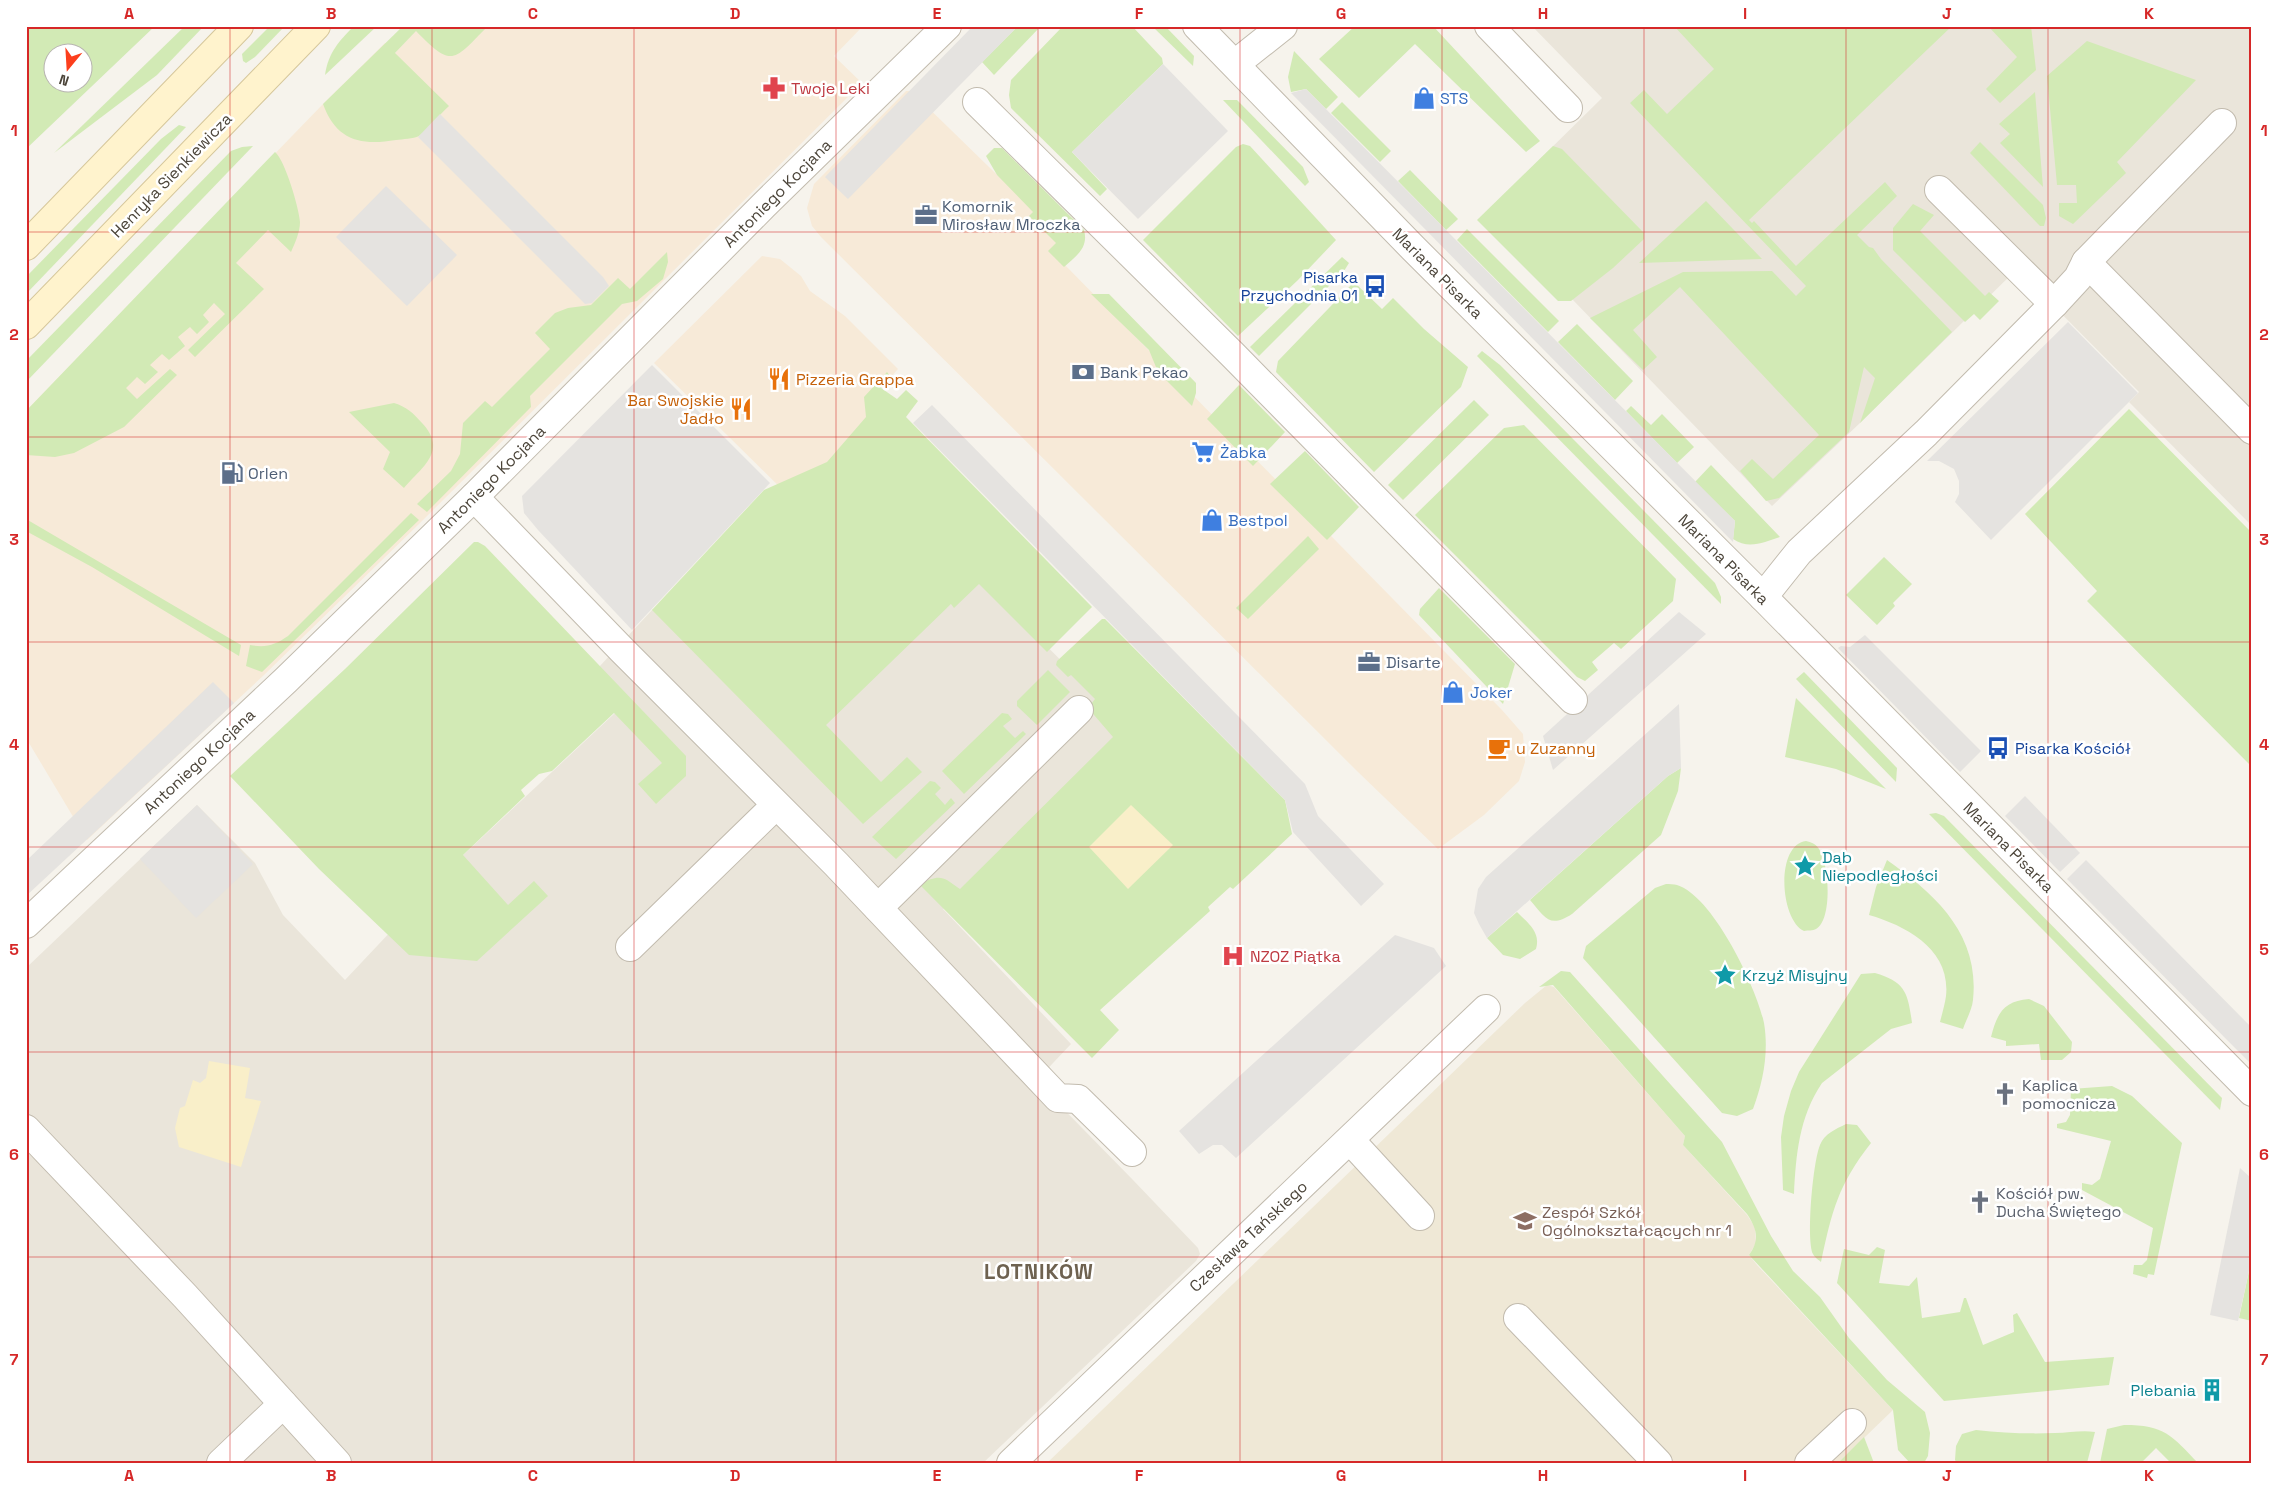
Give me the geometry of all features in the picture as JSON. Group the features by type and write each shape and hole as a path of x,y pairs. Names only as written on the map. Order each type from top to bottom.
{"street":[{"path":"26,246 239,26"},
{"name":"Henryka Sienkiewicza","path":"26,325 316,26"},
{"name":"Antoniego Kocjana","path":"26,924 286,680 474,497 764,205 947,26"},
{"name":"Mariana Pisarka","path":"1197,26 1236,64 1412,248 1763,597 2252,1092"},
{"path":"1236,64 1283,26"},
{"path":"1489,26 1568,108"},
{"path":"977,102 1232,354 1573,700"},
{"path":"1763,597 1799,552 1919,440 2054,304 2078,278 2086,262 2222,123"},
{"path":"1939,190 2054,304"},
{"path":"2086,262 2252,430"},
{"path":"474,497 878,908 1058,1098 1078,1099 1132,1152"},
{"path":"878,908 1079,710"},
{"path":"630,947 776,805"},
{"name":"Czesława Tańskiego","path":"1010,1463 1486,1009"},
{"path":"26,1129 185,1296 337,1463"},
{"path":"1350,1140 1420,1216"},
{"path":"1518,1318 1658,1463"},
{"path":"221,1463 283,1404"},
{"path":"1809,1463 1852,1423"}],"shaded area":[{"path":"420,26 863,26 834,56 862,83 420,523 264,675 87,840 26,738 26,411 323,104 385,43 395,53"},
{"path":"973,26 1018,26 848,199 825,177"},
{"path":"1532,26 2252,26 2252,526 2129,402 2139,392 2017,269 1860,423 1772,506 1487,211 1602,98"},
{"path":"1163,64 1228,131 1138,219 1072,152"},
{"path":"1306,89 1735,521 1733,542 1291,93"},
{"path":"906,91 911,91 1072,248 1064,264 1502,710 1523,734 1525,762 1519,781 1484,815 1438,849 1358,772 812,226 807,208 814,184"},
{"path":"440,114 603,277 609,286 592,303 585,304 418,137"},
{"path":"386,186 457,255 407,306 336,237"},
{"path":"762,256 780,259 801,276 810,291 845,316 898,369 881,388 894,401 796,503 654,363"},
{"path":"2068,322 2138,393 1991,540 1955,502 1959,494 1959,481 1954,469 1939,461 1927,461"},
{"path":"652,365 770,483 632,630 524,513 522,496"},
{"path":"932,405 1305,784 1318,816 1384,884 1361,906 1293,832 1285,800 913,423"},
{"path":"980,580 1105,704 1183,804 1046,808 943,909 1071,1044 1036,1081 1198,1248 1200,1254 1196,1261 983,1463 26,1463 26,968 197,805 255,863 283,915 345,980 460,858 630,699 599,667 653,609 787,746"},
{"path":"1679,612 1706,634 1553,770 1543,736"},
{"path":"1865,635 1981,751 1960,772 1838,648 1841,646 1850,647"},
{"path":"213,682 234,703 26,896 26,861"},
{"path":"1679,704 1681,768 1668,776 1487,938 1474,913 1478,889 1486,877"},
{"path":"2025,796 2080,853 2060,872 2005,816"},
{"path":"197,805 253,864 196,918 140,859"},
{"path":"2086,860 2252,1028 2252,1065 2067,879"},
{"path":"1395,935 1434,948 1446,966 1236,1158 1222,1145 1213,1145 1199,1154 1179,1131"},
{"name":"Zespół Szkół Ogólnokształcących nr 1","path":"1547,985 1554,987 1685,1136 1683,1145 1747,1215 1755,1227 1756,1243 1749,1255 1757,1265 1893,1410 1838,1463 1047,1463 1525,1003"},
{"path":"2240,1168 2252,1179 2252,1257 2238,1321 2210,1315"}],"green space":[{"path":"26,26 155,26 92,86 92,42 42,42 42,92 86,92 26,149"},
{"path":"185,26 204,26 157,75 54,153"},
{"path":"270,26 285,26 255,57 246,63 243,61 242,54"},
{"path":"354,26 377,26 325,75 326,67 335,48"},
{"path":"403,26 488,26 460,53 453,56 438,51 416,31 395,53 449,106 423,133 414,138 383,142 361,141 351,138 335,126 323,104"},
{"path":"1018,26 1041,26 994,75 982,62"},
{"path":"1063,26 1132,26 1162,58 1163,64 1072,152 1107,189 1100,196 1011,108 1009,95 1011,80"},
{"path":"1152,26 1165,26 1194,56 1193,66"},
{"path":"1355,26 1433,26 1540,141 1526,152 1415,44 1359,98 1319,59"},
{"path":"1674,26 1952,26 1749,220 1752,223 1754,221 1796,266 1885,182 1897,196 1857,235 1869,247 1873,248 1881,259 1952,332 1860,423 1875,378 1864,367 1849,432 1779,498 1766,501 1740,471 1752,459 1773,479 1819,435 1680,287 1633,330 1657,357 1643,370 1590,318 1683,272 1772,271 1796,296 1806,286 1630,103 1644,90 1667,114 1714,69"},
{"path":"1988,26 2031,26 2036,70 2000,103 1986,89 2017,57"},
{"path":"2087,41 2196,80 2117,162 2126,173 2073,224 2059,216 2059,203 2077,203 2076,185 2057,185 2047,76"},
{"path":"1294,51 1338,97 1326,109 1306,89 1291,92 1288,77"},
{"path":"2035,92 2043,187 2000,143 2010,134 1999,124"},
{"path":"1223,100 1237,100 1303,167 1309,182 1305,186"},
{"path":"1342,102 1391,151 1380,162 1331,113"},
{"path":"179,125 186,127 26,294 26,277 161,139"},
{"path":"1980,142 2043,205 2046,218 2044,226 2040,226 1970,153"},
{"path":"1243,144 1250,146 1336,240 1298,280 1238,336 1143,240 1236,147"},
{"path":"253,146 26,382 26,361 231,151"},
{"path":"1553,146 1562,149 1644,233 1644,239 1613,268 1571,301 1558,301 1477,220"},
{"path":"994,148 1002,148 1084,230 1085,242 1083,247 1064,267 1048,251 1056,243 1029,216 1033,212 997,175 986,156"},
{"path":"275,152 283,164 291,185 300,226 291,252 268,230 236,263 264,289 195,357 188,350 225,314 214,303 203,315 209,322 197,334 190,327 178,337 185,346 169,360 162,354 150,365 158,372 145,384 137,377 126,388 137,399 170,369 177,375 124,427 74,453 55,457 26,455 26,411"},
{"path":"1410,170 1458,219 1446,230 1398,181"},
{"path":"1706,201 1762,259 1639,263"},
{"path":"1913,204 1934,215 1920,231 1985,296 1989,292 1999,301 1980,320 1974,314 1965,322 1893,250 1893,228"},
{"path":"1467,229 1559,321 1548,332 1457,240"},
{"path":"667,252 668,262 663,279 637,301 622,304 530,396 531,407 427,512 417,504 451,471 460,454 463,423 485,401 492,407 550,349 535,333 555,313 568,308 591,305 618,278 630,289"},
{"path":"1342,257 1349,263 1344,271 1259,356 1250,347"},
{"path":"1354,282 1382,309 1393,298 1424,329 1468,367 1461,387 1374,472 1276,372 1278,361"},
{"path":"1091,294 1109,294 1196,383 1196,393 1192,406 1158,372 1149,350"},
{"path":"1577,324 1633,381 1615,400 1558,342"},
{"path":"1482,351 1500,365 1715,583 1721,597 1721,604 1477,356"},
{"path":"887,372 890,376 881,388 897,399 906,390 918,401 906,417 1092,607 1047,652 979,584 954,608 951,604 826,725 881,782 907,757 922,772 863,824 652,610 764,490 827,462 866,417 864,397"},
{"path":"1239,385 1285,432 1253,466 1207,419"},
{"path":"1474,400 1489,415 1403,500 1388,485"},
{"path":"394,403 406,408 416,416 429,433 433,442 430,458 404,488 383,469 390,452 349,412"},
{"path":"1631,406 1651,425 1662,414 1694,447 1677,463 1626,411"},
{"path":"2129,409 2252,533 2252,767 2087,601 2097,591 2025,514"},
{"path":"1524,425 1676,579 1673,601 1621,649 1614,643 1592,662 1598,670 1585,681 1577,677 1415,515 1504,428"},
{"path":"1305,451 1359,507 1327,540 1270,484"},
{"path":"1711,465 1780,537 1751,545 1733,539 1735,521 1695,482"},
{"path":"411,513 419,520 262,672 246,666 250,645 270,645 288,636"},
{"path":"26,519 241,645 239,656 92,567 26,531"},
{"path":"1308,536 1319,549 1248,619 1236,608"},
{"path":"474,542 485,546 686,756 686,776 656,804 638,784 662,763 614,713 552,771 539,774 521,790 525,796 463,855 508,905 534,881 548,896 477,961 409,955 319,869 230,776 345,669"},
{"path":"1884,557 1912,584 1893,603 1895,606 1877,625 1846,595"},
{"path":"1439,588 1515,664 1503,704 1419,615 1420,609"},
{"path":"1102,619 1105,619 1285,800 1292,834 1233,889 1230,887 1208,907 1210,911 1100,1010 1119,1030 1092,1058 919,884 941,878 960,889 1113,737 1088,708 1095,699 1071,675 1068,677 1056,665 1057,661"},
{"path":"1048,670 1070,692 1037,725 1017,706 1017,701"},
{"path":"1804,672 1897,768 1896,782 1796,679"},
{"path":"1796,698 1886,789 1836,769 1785,757"},
{"path":"1002,713 1008,714 1012,719 1003,726 1015,738 1023,731 1026,734 964,794 942,771"},
{"path":"1681,768 1678,791 1661,835 1572,914 1558,921 1553,921 1544,916 1530,900 1668,776"},
{"path":"930,781 935,782 941,788 935,794 945,805 951,798 955,803 896,859 872,837"},
{"path":"1936,813 1944,816 2222,1098 2220,1110 1929,814"},
{"path":"1806,841 1819,849 1825,866 1828,890 1825,914 1821,923 1815,930 1804,931 1796,924 1790,913 1784,883 1785,868 1789,855 1796,846"},
{"path":"1887,860 1922,887 1937,902 1951,918 1962,936 1969,955 1973,976 1973,1000 1963,1029 1940,1022 1946,996 1946,980 1941,965 1934,953 1924,942 1911,933 1869,915 1876,887"},
{"path":"1666,884 1677,885 1691,893 1705,906 1719,924 1743,967 1760,1007 1766,1045 1760,1088 1753,1109 1737,1116 1722,1113 1583,958 1586,946 1655,888"},
{"path":"1517,912 1529,924 1537,938 1536,949 1520,959 1503,955 1487,938"},
{"path":"1561,971 1570,972 1722,1142 1771,1236 1793,1271 1820,1297 1849,1338 1887,1380 1925,1412 1930,1433 1928,1456 1924,1463 1910,1463 1898,1450 1893,1410 1749,1255 1756,1239 1755,1230 1750,1219 1683,1145 1685,1136 1553,985 1539,987"},
{"path":"1875,973 1893,980 1903,990 1909,1003 1912,1023 1891,1029 1822,1083 1808,1109 1800,1137 1794,1194 1783,1190 1781,1137 1784,1116 1799,1072 1861,974"},
{"path":"2029,999 2044,1006 2072,1042 2071,1052 2062,1060 2041,1060 2039,1044 2006,1046 2006,1041 1991,1037 1996,1021 2003,1010 2013,1002"},
{"path":"2112,1086 2132,1096 2182,1143 2154,1275 2148,1274 2147,1278 2133,1274 2134,1265 2142,1265 2147,1260 2153,1228 2082,1190 2082,1183 2092,1185 2100,1179 2111,1141 2057,1128 2057,1124 2066,1122 2070,1115 2071,1089"},
{"path":"1846,1124 1857,1125 1871,1143 1851,1172 1838,1199 1821,1262 1813,1254 1810,1233 1811,1200 1817,1154 1824,1138"},
{"path":"1877,1247 1885,1250 1879,1283 1909,1286 1917,1277 1922,1318 1960,1312 1964,1298 1966,1298 1983,1345 2014,1332 2013,1315 2017,1313 2045,1362 2114,1357 2109,1385 1944,1401 1837,1283 1844,1249 1869,1255"},
{"path":"2252,1257 2252,1321 2239,1318"},
{"path":"2124,1425 2149,1427 2166,1434 2181,1445 2198,1463 2171,1463 2156,1448 2141,1463 2100,1463 2107,1429"},
{"path":"1976,1430 2006,1433 2095,1432 2087,1463 1957,1463 1955,1460 1956,1446 1962,1434"},
{"path":"1864,1437 1874,1463 1838,1463"}],"sand":[{"path":"1131,805 1173,845 1128,889 1089,847"},
{"path":"209,1061 250,1068 245,1098 261,1101 241,1167 179,1147 175,1128 180,1108 185,1106 193,1080 200,1083 206,1078"}],"place":[{"name":"Twoje Leki","path":"774,88"},
{"name":"STS","path":"1424,98"},
{"name":"Komornik Mirosław Mroczka","path":"926,215"},
{"name":"Pisarka Przychodnia 01","path":"1375,286"},
{"name":"Bank Pekao","path":"1083,372"},
{"name":"Pizzeria Grappa","path":"779,379"},
{"name":"Bar Swojskie Jadło","path":"741,409"},
{"name":"Żabka","path":"1203,452"},
{"name":"Orlen","path":"232,473"},
{"name":"Bestpol","path":"1212,520"},
{"name":"Disarte","path":"1369,662"},
{"name":"Joker","path":"1453,692"},
{"name":"u Zuzanny","path":"1499,748"},
{"name":"Pisarka Kościół","path":"1998,748"},
{"name":"Dąb Niepodległości","path":"1805,866"},
{"name":"NZOZ Piątka","path":"1233,956"},
{"name":"Krzyż Misyjny","path":"1725,975"},
{"name":"Kaplica pomocnicza","path":"2005,1094"},
{"name":"Kościół pw. Ducha Świętego","path":"1980,1202"},
{"name":"Zespół Szkół Ogólnokształcących nr 1","path":"1525,1221"},
{"name":"Plebania","path":"2212,1390"}],"district":[{"name":"LOTNIKÓW","path":"1039,1272"}]}
